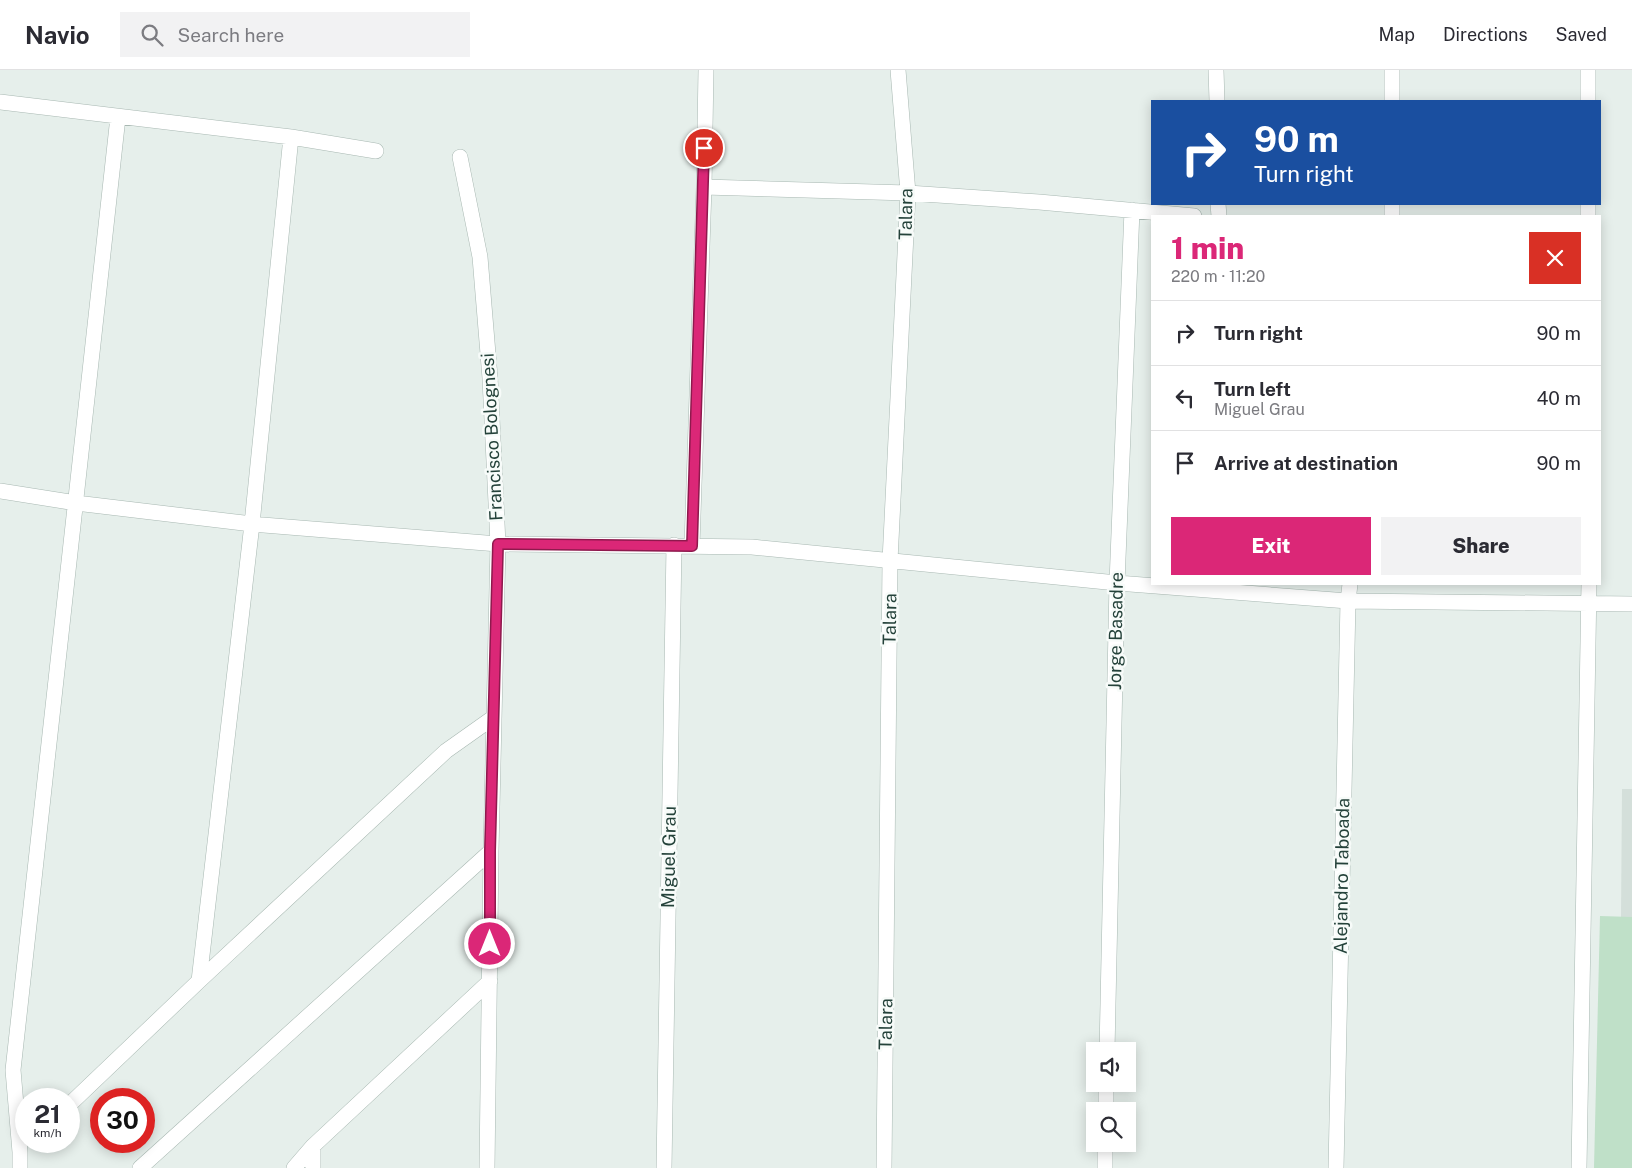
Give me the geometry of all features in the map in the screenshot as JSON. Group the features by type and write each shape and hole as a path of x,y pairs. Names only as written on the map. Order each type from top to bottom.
{"street":[{"path":"692,546 706,70"},
{"name":"Talara","path":"884,1168 890,561 908,193 898,70"},
{"path":"1216,70 1216,100"},
{"path":"1392,70 1392,100"},
{"path":"1588,70 1588,100"},
{"path":"0,102 291,137 376,151"},
{"path":"15,1101 7,1069 76,503 118,117"},
{"path":"199,981 252,524 291,137"},
{"name":"Francisco Bolognesi","path":"460,157 480,257 490,378 498,544 490,851 490,981 486,1168"},
{"path":"704,187 908,193 1184,215"},
{"name":"Jorge Basadre","path":"1107,1042 1117,583 1132,210"},
{"path":"0,491 76,503 252,524 498,544 752,547 1117,583 1348,601 1632,604"},
{"name":"Miguel Grau","path":"664,1168 674,545"},
{"name":"Alejandro Taboada","path":"1336,1168 1348,601 1350,585"},
{"path":"1579,1168 1589,585"},
{"path":"80,1095 199,981 446,751 494,717"},
{"path":"140,1168 490,851"},
{"path":"294,1168 313,1146 490,981"},
{"path":"313,1146 313,1168"},
{"path":"1105,1152 1105,1168"},
{"path":"20,1168 24,1153"}],"shaded area":[{"path":"1622,789 1632,789 1632,917 1621,917"}],"green space":[{"path":"1600,916 1632,917 1632,1168 1594,1168"}],"route":[{"path":"490,944 490,851 498,544 692,546 704,148"}]}
